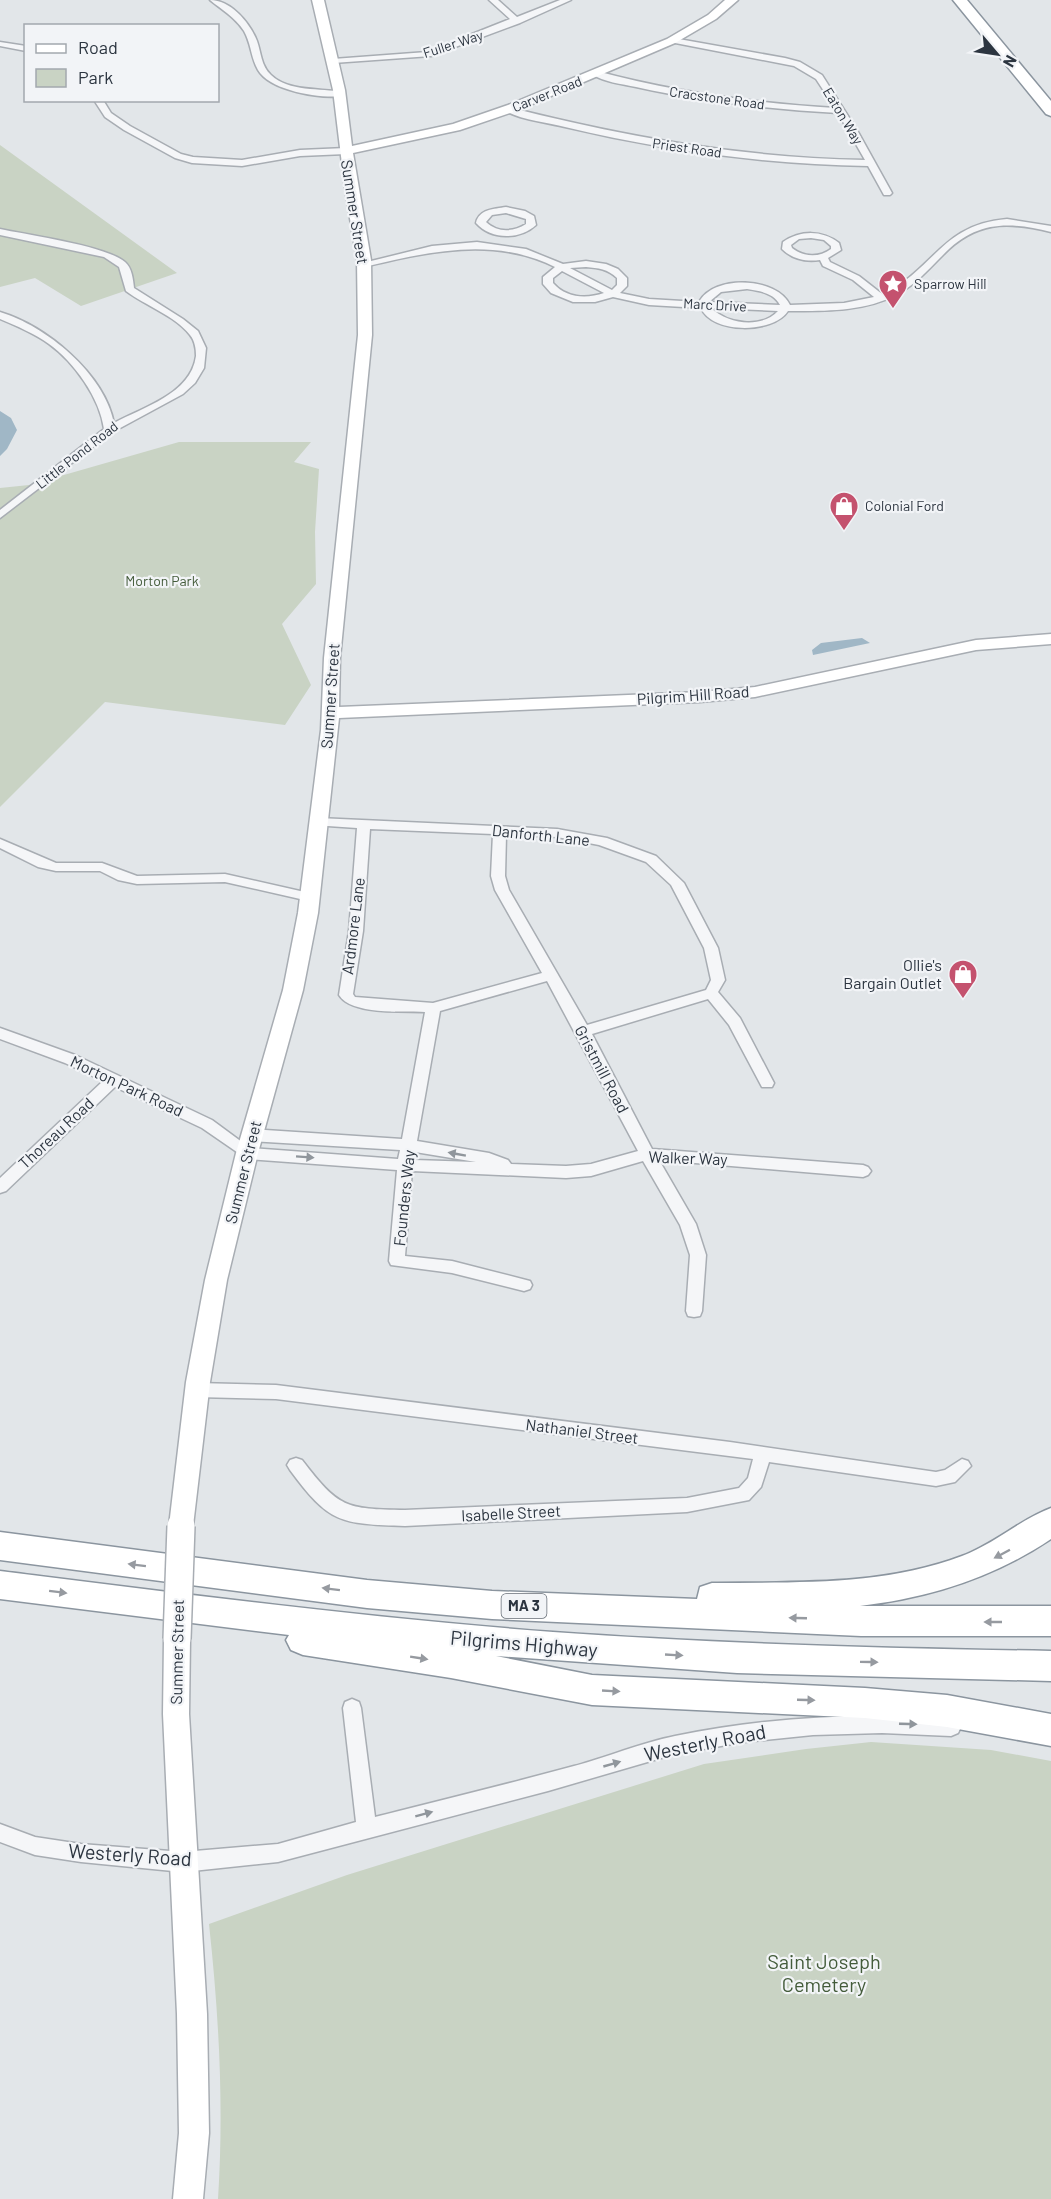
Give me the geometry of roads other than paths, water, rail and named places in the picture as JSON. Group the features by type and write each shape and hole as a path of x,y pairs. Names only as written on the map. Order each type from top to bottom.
{"highway":[{"path":"960,0 1047,96"},
{"path":"970,0 1047,96 1051,111"},
{"path":"367,1594 450,1591 701,1598 879,1591 923,1584 961,1573 1025,1542 1051,1522"},
{"name":"Pilgrims Highway","path":"0,1546 367,1594 492,1605 861,1621 1051,1621"},
{"name":"Pilgrims Highway","path":"0,1585 219,1614 428,1636 632,1652 748,1659 1051,1666"},
{"path":"219,1614 300,1639 452,1663 592,1690 865,1703 947,1711 1051,1730"}],"main road":[{"name":"Summer Street","path":"188,2199 194,2133 192,2014 176,1713 181,1526 197,1390 216,1280 249,1144 292,994 309,897 331,713 332,658 365,335 364,264 339,94 318,0"},
{"name":"Carver Road","path":"346,151 456,127 508,110 673,40 706,21 732,0"},
{"name":"Pilgrim Hill Road","path":"331,713 700,697 755,692 976,645 1051,639"}],"street":[{"path":"214,0 242,23 254,42 262,71 273,81 339,94"},
{"path":"493,0 517,21"},
{"name":"Fuller Way","path":"333,61 428,54 567,0"},
{"name":"Eaton Way","path":"673,40 771,57 797,64 819,77 887,193"},
{"path":"0,44 24,49"},
{"name":"Cracstone Road","path":"596,74 626,83 719,100 840,111"},
{"path":"99,102 108,115 126,128 178,156 192,160 242,163 300,153 346,151"},
{"name":"Priest Road","path":"508,110 592,132 692,150 783,159 870,163"},
{"path":"506,210 522,213 531,218 531,225 525,229 502,233 483,226 482,218 489,213 506,210"},
{"name":"Marc Drive","path":"364,264 451,245 498,246 534,254 613,294 647,302 786,307 844,306 881,298 907,284 952,241 972,227 990,223 1017,222 1051,230"},
{"name":"Little Pond Road","path":"0,232 95,251 118,260 127,273 129,289 183,323 198,338 201,362 192,381 164,400 122,420 109,429 0,515"},
{"path":"498,246 502,233"},
{"path":"823,257 826,264 855,278 881,298"},
{"path":"586,264 602,266 615,271 623,282 613,294 600,298 583,299 554,292 547,281 551,273 562,267 586,264"},
{"path":"747,286 775,293 781,297 786,307 774,320 745,325 717,319 706,310 704,305 707,297 718,290 747,286"},
{"path":"0,315 56,344 79,368 105,411 109,429"},
{"name":"Danforth Lane","path":"318,822 557,833 602,841 651,859 677,883 711,948 718,980 711,993"},
{"name":"Ardmore Lane","path":"364,824 356,931 346,995 350,1000 358,1003 433,1008 552,975"},
{"name":"Gristmill Road","path":"500,830 498,876 502,890 552,975 647,1155 688,1224 698,1255 694,1311"},
{"path":"0,843 43,864 56,867 87,865 102,867 123,877 137,880 225,878 309,897"},
{"path":"583,1031 711,993 735,1022 767,1083"},
{"name":"Founders Way","path":"433,1008 405,1165 398,1261 452,1267 524,1285"},
{"name":"Morton Park Road","path":"0,1033 70,1059 249,1144"},
{"name":"Thoreau Road","path":"0,1187 113,1080"},
{"name":"Walker Way","path":"249,1144 409,1145 489,1159 514,1169"},
{"name":"Walker Way","path":"249,1144 405,1165 566,1172 591,1170 647,1155 795,1164 863,1171"},
{"name":"Nathaniel Street","path":"197,1390 276,1392 936,1479 949,1478 962,1467"},
{"name":"Isabelle Street","path":"296,1465 331,1506 344,1512 366,1517 405,1518 687,1505 746,1493 754,1485 759,1474 762,1455"},
{"path":"352,1708 367,1828"},
{"name":"Westerly Road","path":"0,1833 35,1846 81,1853 183,1862 278,1853 672,1746 776,1729 837,1724 901,1724 1051,1738"}],"water":[{"path":"0,411 11,418 17,430 7,449 0,456"},
{"path":"862,638 870,643 813,655 812,650 821,643"}],"place":[{"name":"Sparrow Hill","path":"893,310"},
{"name":"Colonial Ford","path":"844,532"},
{"name":"Ollie's Bargain Outlet","path":"963,1000"}],"park label":[{"name":"Morton Park","path":"162,581"},
{"name":"Saint Joseph Cemetery","path":"824,1974"}]}
